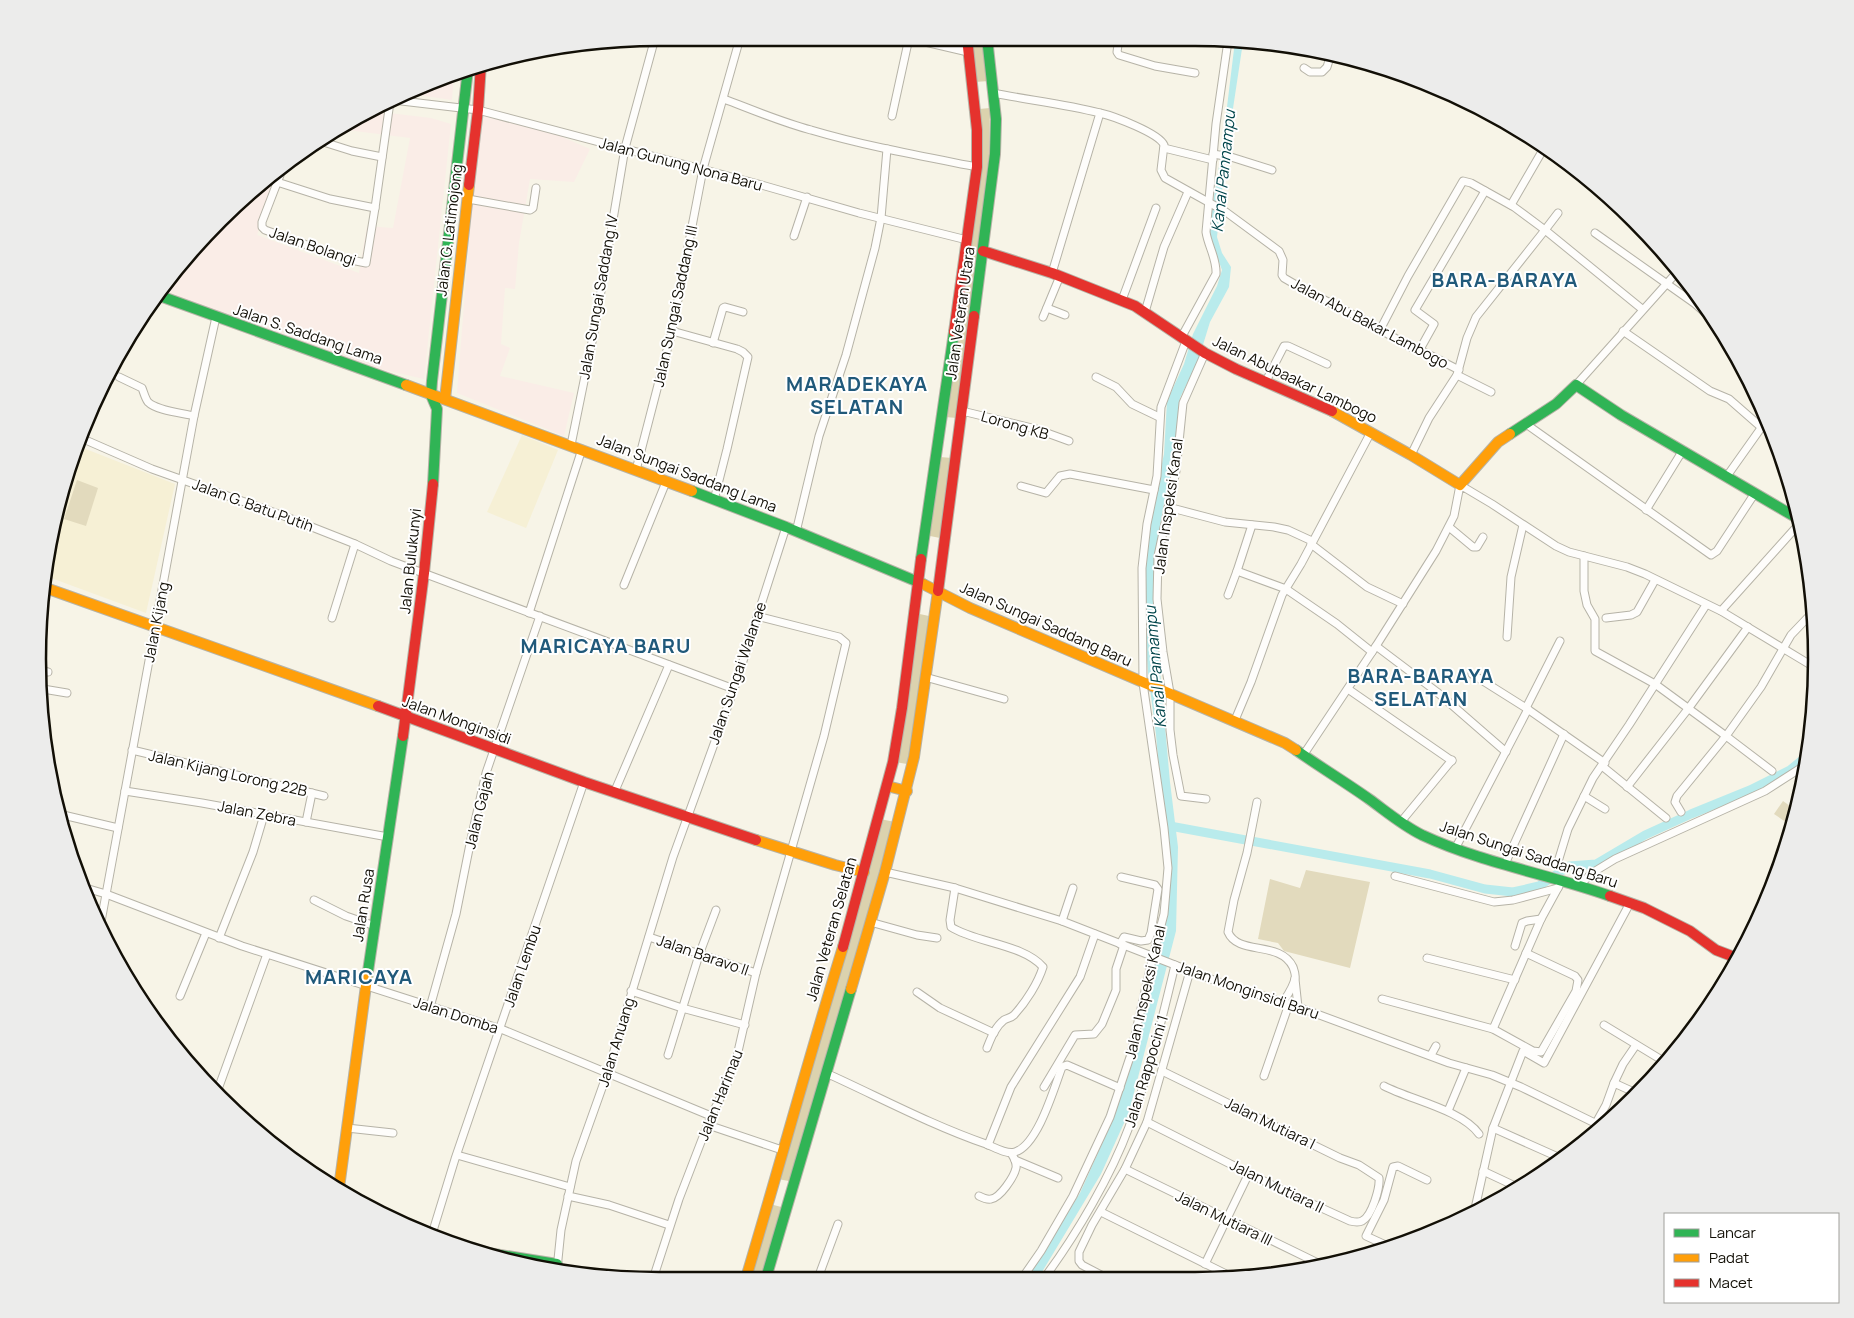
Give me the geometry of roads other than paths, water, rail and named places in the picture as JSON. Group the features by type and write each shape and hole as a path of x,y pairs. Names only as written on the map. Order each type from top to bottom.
{"main road":[{"name":"Jalan Veteran Utara","path":"916,581 939,445 977,167 976,122 968,46"},
{"name":"Jalan Veteran Utara","path":"936,592 960,429 997,132 988,46"},
{"name":"Jalan G. Latimojong","path":"445,399 478,110 480,73"},
{"path":"431,395 467,77"},
{"name":"Jalan Abubaakar Lambogo","path":"983,251 1056,274 1122,300 1145,312 1186,341 1228,366 1323,406 1411,455 1460,485"},
{"name":"Jalan S. Saddang Lama","path":"165,298 445,399"},
{"path":"1460,485 1471,470 1498,442 1556,404 1576,385 1790,514"},
{"name":"Jalan Bulukunyi","path":"406,716 432,499 437,409 431,395"},
{"path":"437,409 445,399"},
{"name":"Jalan Sungai Saddang Lama","path":"445,399 714,500 916,581"},
{"path":"941,427 960,429"},
{"path":"939,445 957,447"},
{"name":"Jalan Sungai Saddang Baru","path":"916,581 936,592 1145,684 1235,720 1285,744 1304,754 1400,823 1455,849 1528,871 1558,883 1580,885 1630,903 1660,915 1690,931 1716,950 1731,956"},
{"name":"Jalan Veteran Selatan","path":"748,1272 864,872 887,786 902,708 916,581"},
{"name":"Jalan Monginsidi","path":"50,589 687,818 835,865 864,872"},
{"path":"768,1272 907,791 914,757 936,592"},
{"name":"Jalan Rusa","path":"340,1182 366,985 406,716"},
{"path":"887,786 907,791"},
{"path":"775,1179 792,1190"},
{"path":"772,1191 792,1190"}],"street":[{"name":"Jalan Sungai Saddang IV","path":"571,445 595,327 625,148 653,46"},
{"name":"Jalan Sungai Saddang III","path":"636,470 672,331 703,169 738,46"},
{"path":"892,116 907,46"},
{"path":"943,46 968,52"},
{"path":"1118,46 1117,52 1119,55 1155,66 1195,73"},
{"path":"1186,341 1216,274 1216,265 1207,239 1216,124 1227,48"},
{"path":"1304,68 1310,72 1322,72 1327,67 1329,61"},
{"path":"993,93 1100,113 1160,138 1164,148 1162,174 1188,192 1210,203"},
{"path":"724,100 811,131 977,167"},
{"name":"Jalan Gunung Nona Baru","path":"404,102 478,110 968,240"},
{"path":"277,182 330,199 376,208 390,108"},
{"path":"1043,317 1100,113"},
{"path":"329,144 382,157"},
{"path":"1164,148 1231,157 1272,170"},
{"name":"Jalan Sungai Walanae","path":"687,818 734,688 756,616 791,530 853,330 880,218 887,149"},
{"path":"1511,205 1541,154"},
{"path":"1380,330 1408,276 1461,183 1467,181 1511,205 1545,230 1642,309"},
{"name":"Jalan Bolangi","path":"277,182 262,222 262,227 265,230 346,259 366,263 376,208"},
{"path":"468,199 530,210 533,208 536,188"},
{"path":"1420,351 1434,324 1415,310 1485,191"},
{"path":"1145,312 1164,247 1188,192"},
{"path":"794,236 807,197"},
{"name":"Jalan Abu Bakar Lambogo","path":"1210,203 1226,212 1279,251 1283,257 1282,275 1284,278 1420,351 1491,392"},
{"path":"1122,300 1156,208"},
{"path":"1411,455 1429,418 1458,372 1467,338 1476,317 1558,213"},
{"path":"1595,233 1692,302"},
{"path":"1576,385 1673,276"},
{"path":"713,342 723,308 743,312"},
{"path":"1047,308 1065,315"},
{"name":"Jalan Kijang","path":"102,914 194,416 216,317"},
{"path":"672,331 737,349 748,357 728,449 714,500"},
{"path":"1623,331 1710,390 1729,399 1761,428 1727,476"},
{"name":"Jalan Inspeksi Kanal","path":"1026,1272 1077,1188 1101,1139 1130,1057 1164,914 1168,868 1145,684 1142,568 1159,451 1163,397 1186,341"},
{"path":"1266,381 1284,346 1288,346 1327,364"},
{"name":"Jalan Inspeksi Kanal","path":"1203,352 1183,403 1179,429 1178,457 1158,556 1157,599 1168,692 1170,730 1180,794 1183,797 1206,799"},
{"path":"119,376 142,388 146,400 151,405 194,416"},
{"path":"1096,378 1116,388 1132,404 1160,418"},
{"name":"Lorong KB","path":"962,411 1036,429 1069,441"},
{"path":"1526,424 1710,555 1717,551 1755,493"},
{"path":"1235,720 1251,682 1276,608 1371,432"},
{"name":"Jalan G. Batu Putih","path":"87,441 152,469 284,516 355,544 391,561 734,688"},
{"path":"529,613 582,449"},
{"path":"1646,510 1683,450"},
{"path":"1021,486 1046,493 1060,476 1070,474 1154,490"},
{"path":"624,586 666,482"},
{"path":"1304,754 1424,573 1450,527 1460,485 1556,546 1584,556 1627,567 1655,580 1748,627 1808,663"},
{"path":"1168,507 1220,521 1288,530 1312,542 1367,587 1403,604"},
{"path":"1507,637 1511,577 1523,524"},
{"path":"1228,595 1252,525"},
{"path":"1450,527 1475,547 1483,537"},
{"path":"1720,612 1794,530"},
{"path":"332,618 355,544"},
{"path":"1584,556 1584,591 1588,605 1595,618 1595,651 1655,684 1688,709 1728,734 1772,771"},
{"path":"1237,571 1286,588 1437,692 1506,752"},
{"path":"1606,618 1631,615 1636,612 1655,580"},
{"path":"1557,865 1568,829 1584,796 1706,605"},
{"name":"Jalan Gajah","path":"430,1007 456,914 481,793 540,616"},
{"name":"Jalan Harimau","path":"655,1272 669,1225 711,1116 726,1087 745,1024 756,973 824,736 846,643 839,637 756,616"},
{"path":"1681,812 1675,802 1677,796 1728,734 1761,687 1791,635 1806,619"},
{"path":"1627,786 1688,709 1748,627"},
{"path":"1455,849 1506,752 1560,641"},
{"path":"614,792 670,665"},
{"path":"1472,674 1527,708 1564,734 1603,764 1666,818"},
{"path":"925,677 1004,699"},
{"path":"48,690 67,693"},
{"path":"1348,690 1452,761 1400,823"},
{"path":"1505,864 1564,734"},
{"name":"Jalan Kijang Lorong 22B","path":"132,750 324,796"},
{"path":"1580,885 1592,873 1615,859 1765,791 1798,770"},
{"name":"Jalan Lembu","path":"434,1228 584,782"},
{"name":"Jalan Zebra","path":"125,792 181,799 388,837"},
{"path":"306,822 312,793"},
{"path":"1584,796 1606,809"},
{"path":"1257,802 1247,854 1228,928 1229,934 1236,942 1271,950 1290,960 1294,971 1298,1007"},
{"path":"219,938 253,852 264,815"},
{"path":"66,816 118,828"},
{"name":"Jalan Anuang","path":"557,1263 561,1230 576,1161 607,1074 687,818"},
{"name":"Jalan Monginsidi Baru","path":"885,872 955,888 1062,921 1190,971 1510,1082 1596,1123"},
{"path":"1044,1087 1075,1034 1094,1034 1102,1024 1116,990 1116,969 1124,937 1141,941 1148,940 1151,933 1158,889 1155,885 1121,876"},
{"path":"1395,876 1494,902 1513,900 1558,883"},
{"path":"1494,1029 1558,883"},
{"path":"955,888 950,920 951,927 1017,952 1037,961 1043,967 1036,982 1014,1015 1002,1022 987,1048"},
{"path":"1062,921 1073,888"},
{"name":"Jalan Domba","path":"92,890 266,954 501,1029 711,1116"},
{"path":"314,900 346,916 375,926"},
{"path":"1476,1204 1493,1128 1523,1052 1544,1063 1630,903"},
{"path":"668,1055 699,955 716,910"},
{"path":"1515,946 1522,924 1527,921 1541,919"},
{"path":"870,922 917,935 937,938"},
{"path":"180,996 206,933"},
{"path":"988,1145 1011,1087 1080,977 1095,934"},
{"name":"Jalan Baravo II","path":"649,937 756,973"},
{"path":"1382,999 1494,1029 1533,1051 1541,1052 1576,991 1578,982 1575,976 1526,953"},
{"path":"219,1085 266,954"},
{"path":"1427,958 1514,980"},
{"name":"Jalan Rappocini 1","path":"1048,1272 1109,1172 1129,1129 1144,1081 1174,965"},
{"path":"1095,1272 1082,1265 1079,1261 1080,1252 1092,1225 1125,1169 1147,1122 1190,971"},
{"path":"1264,1076 1295,979"},
{"path":"632,991 682,1008 745,1024"},
{"path":"917,992 940,1008 994,1033"},
{"path":"1604,1025 1659,1059"},
{"path":"1597,1122 1606,1105 1623,1064 1636,1045"},
{"path":"1430,1055 1436,1046"},
{"path":"979,1196 991,1200 1000,1194 1015,1172 1013,1156 1024,1146 1044,1119 1062,1068 1067,1065 1120,1088"},
{"path":"1448,1111 1466,1068"},
{"name":"Jalan Mutiara I","path":"1162,1071 1340,1158 1359,1165 1376,1176"},
{"path":"826,1073 916,1117 970,1140 988,1145 1058,1178"},
{"path":"1614,1083 1630,1090"},
{"path":"1384,1086 1402,1096 1448,1111 1473,1126 1479,1134"},
{"name":"Jalan Mutiara II","path":"1147,1122 1326,1210 1356,1222 1360,1222 1366,1217 1373,1204 1379,1180 1376,1176"},
{"path":"708,1125 782,1150"},
{"path":"347,1128 392,1134"},
{"path":"1493,1128 1554,1155"},
{"path":"457,1155 570,1187"},
{"path":"1381,1242 1366,1236 1384,1200 1393,1167 1398,1166 1427,1180"},
{"name":"Jalan Mutiara III","path":"1125,1169 1312,1260"},
{"path":"1483,1171 1510,1184"},
{"path":"1205,1264 1249,1173"},
{"path":"568,1196 610,1205 669,1225"},
{"path":"1101,1212 1218,1271"},
{"path":"820,1272 838,1224"}],"water":[{"name":"Kanal Pannampu","path":"1234,48 1242,49 1226,155 1217,237 1222,253 1231,267 1229,287 1210,322 1198,361 1180,398 1173,468 1165,497 1156,550 1153,592 1170,782 1178,847 1176,931 1129,1112 1101,1174 1042,1272 1029,1272 1080,1193 1114,1117 1120,1088 1131,1065 1150,989 1165,916 1169,881 1156,735 1148,673 1143,602 1149,524 1164,454 1167,401 1184,364 1193,334 1217,286 1222,270 1210,237 1210,221 1222,148"}],"waterway":[{"path":"1170,826 1430,874 1485,889 1513,892 1539,886 1569,866 1596,864 1645,835 1750,790 1790,770 1799,763"}],"district":[{"name":"BARA-BARAYA","path":"1505,279"},
{"name":"MARADEKAYA SELATAN","path":"857,394"},
{"name":"MARICAYA BARU","path":"606,645"},
{"name":"BARA-BARAYA SELATAN","path":"1421,686"},
{"name":"MARICAYA","path":"359,976"}]}
